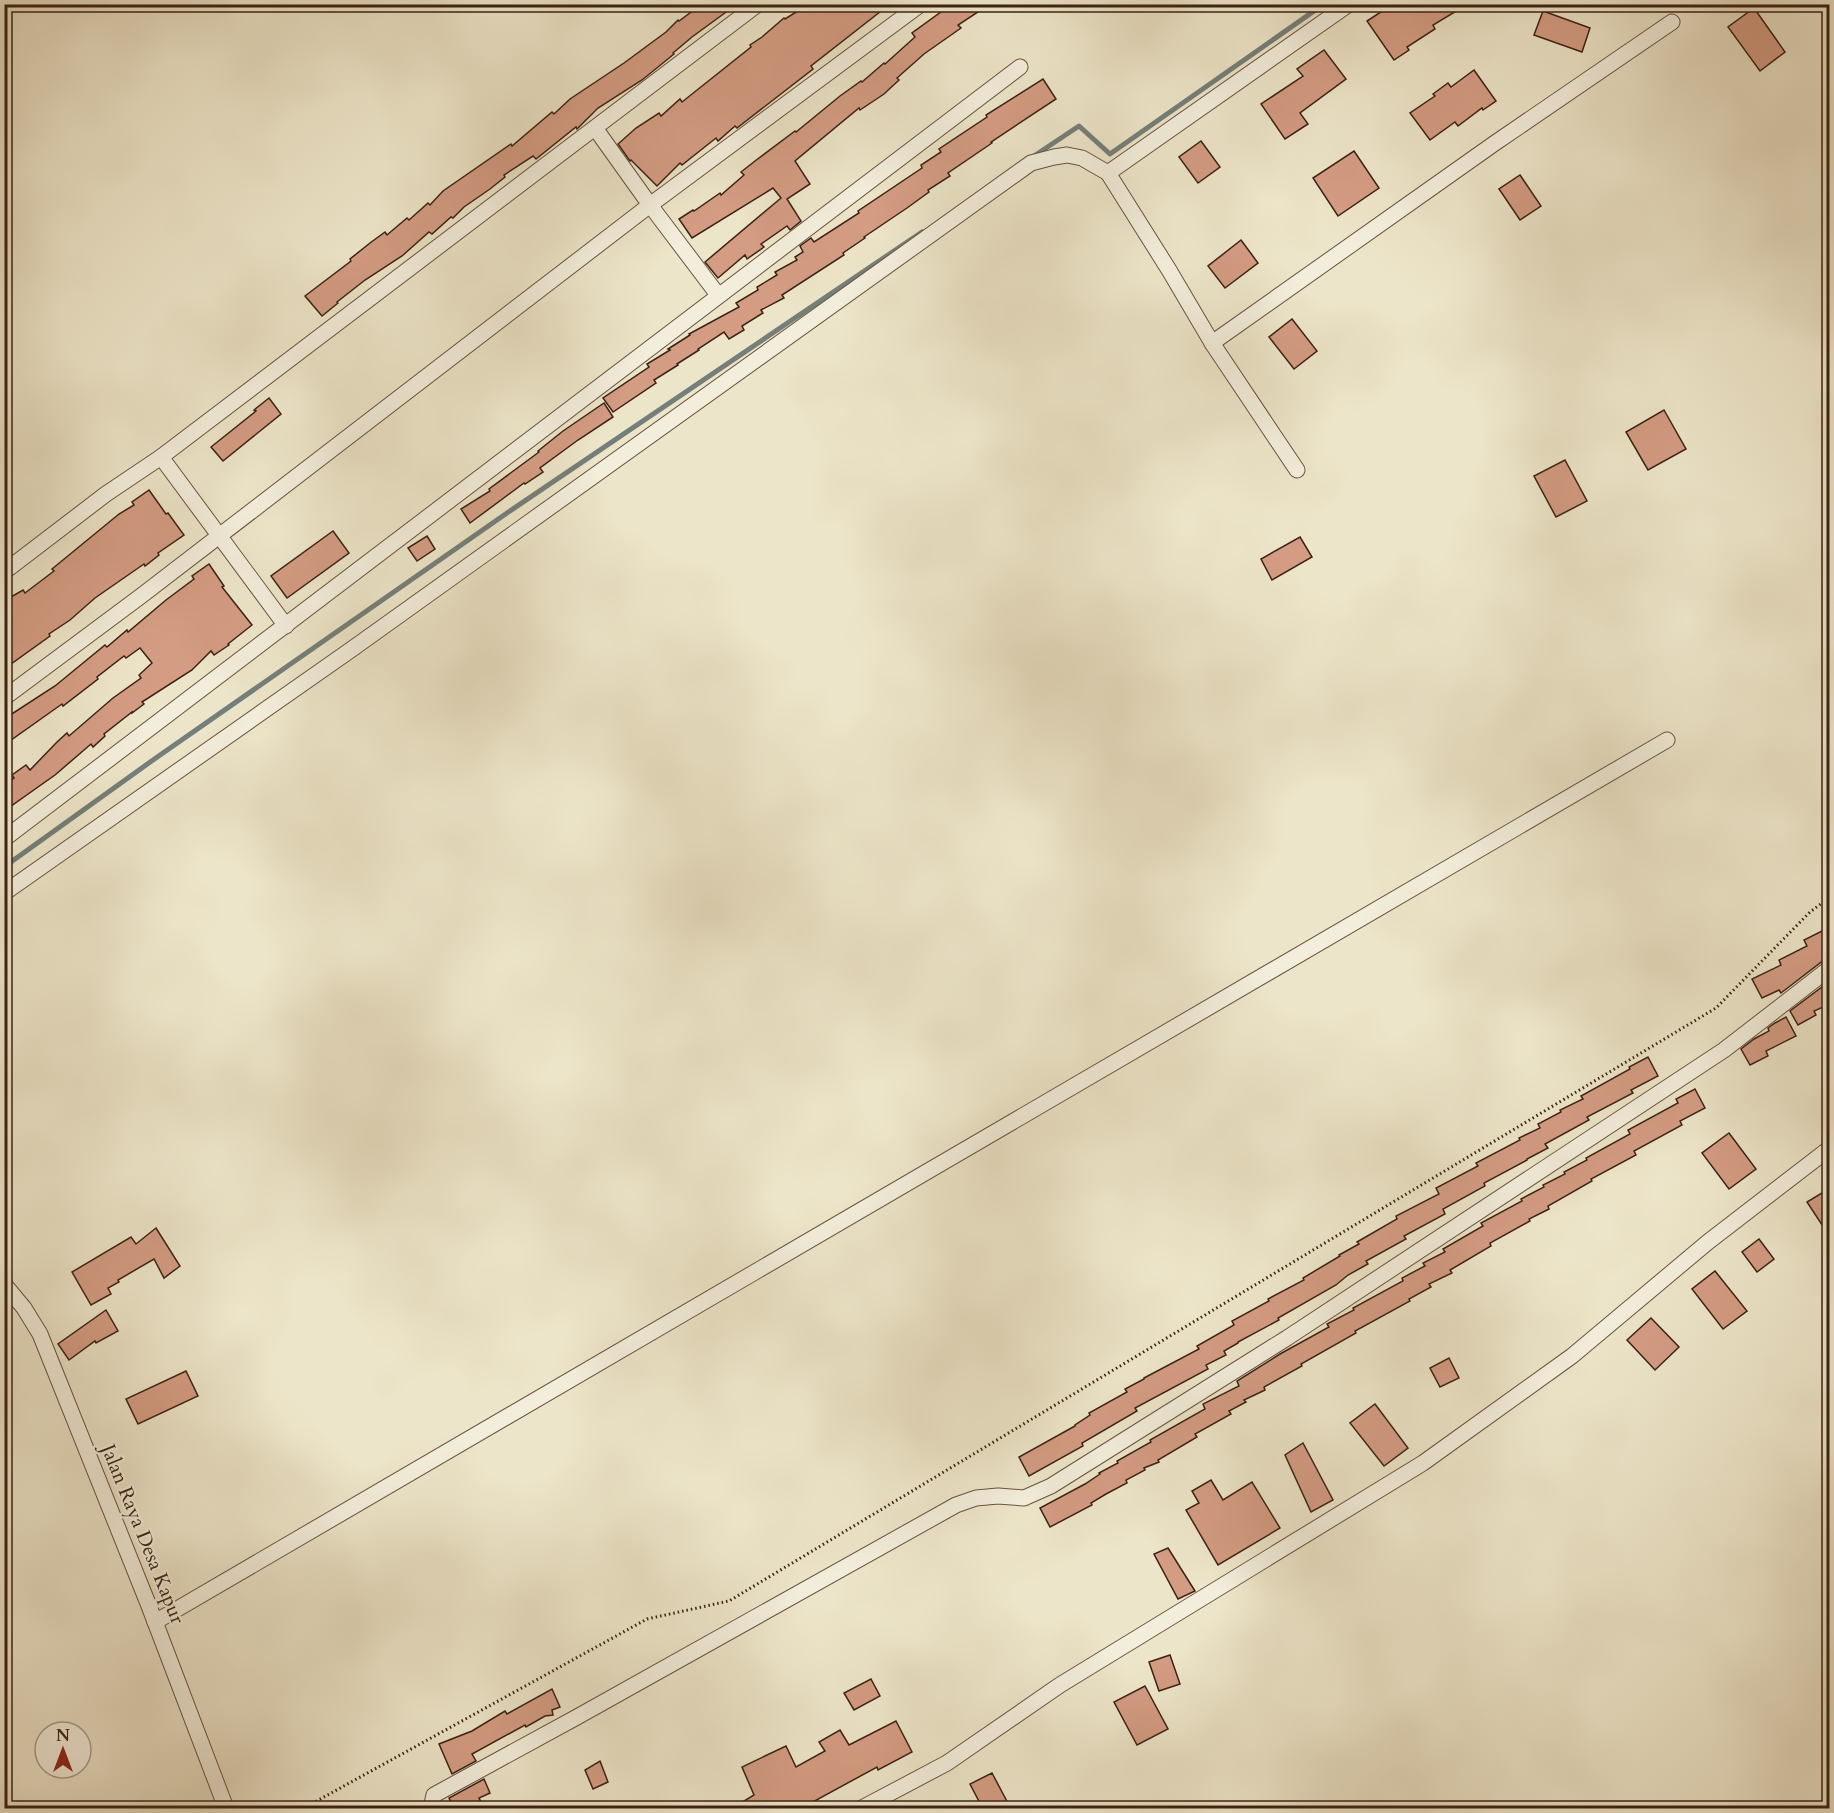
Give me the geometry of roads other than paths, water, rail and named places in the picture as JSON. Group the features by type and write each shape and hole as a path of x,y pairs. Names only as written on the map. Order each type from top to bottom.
{"street":[{"path":"4,572 106,494 160,457 758,4"},
{"path":"4,698 650,205 921,4"},
{"path":"1108,173 1349,4"},
{"path":"1212,343 1671,22"},
{"path":"4,839 1020,67"},
{"path":"595,128 718,295"},
{"path":"4,893 1031,164 1067,155 1082,158 1108,173 1212,343 1297,470"},
{"path":"160,457 286,626"},
{"path":"155,1622 1667,740"},
{"path":"431,1809 434,1795 956,1505 976,1498 998,1496 1024,1498 1051,1486 1287,1338 1704,1064 1830,968"},
{"path":"862,1809 947,1763 1060,1685 1423,1463 1572,1356 1708,1242 1830,1148"},
{"name":"Jalan Raya Desa Kapur","path":"4,1284 24,1308 40,1334 155,1622 226,1809"}],"waterway":[{"path":"1034,156 1079,126 1110,154 1324,4"},
{"path":"4,867 507,513 922,232"}]}
